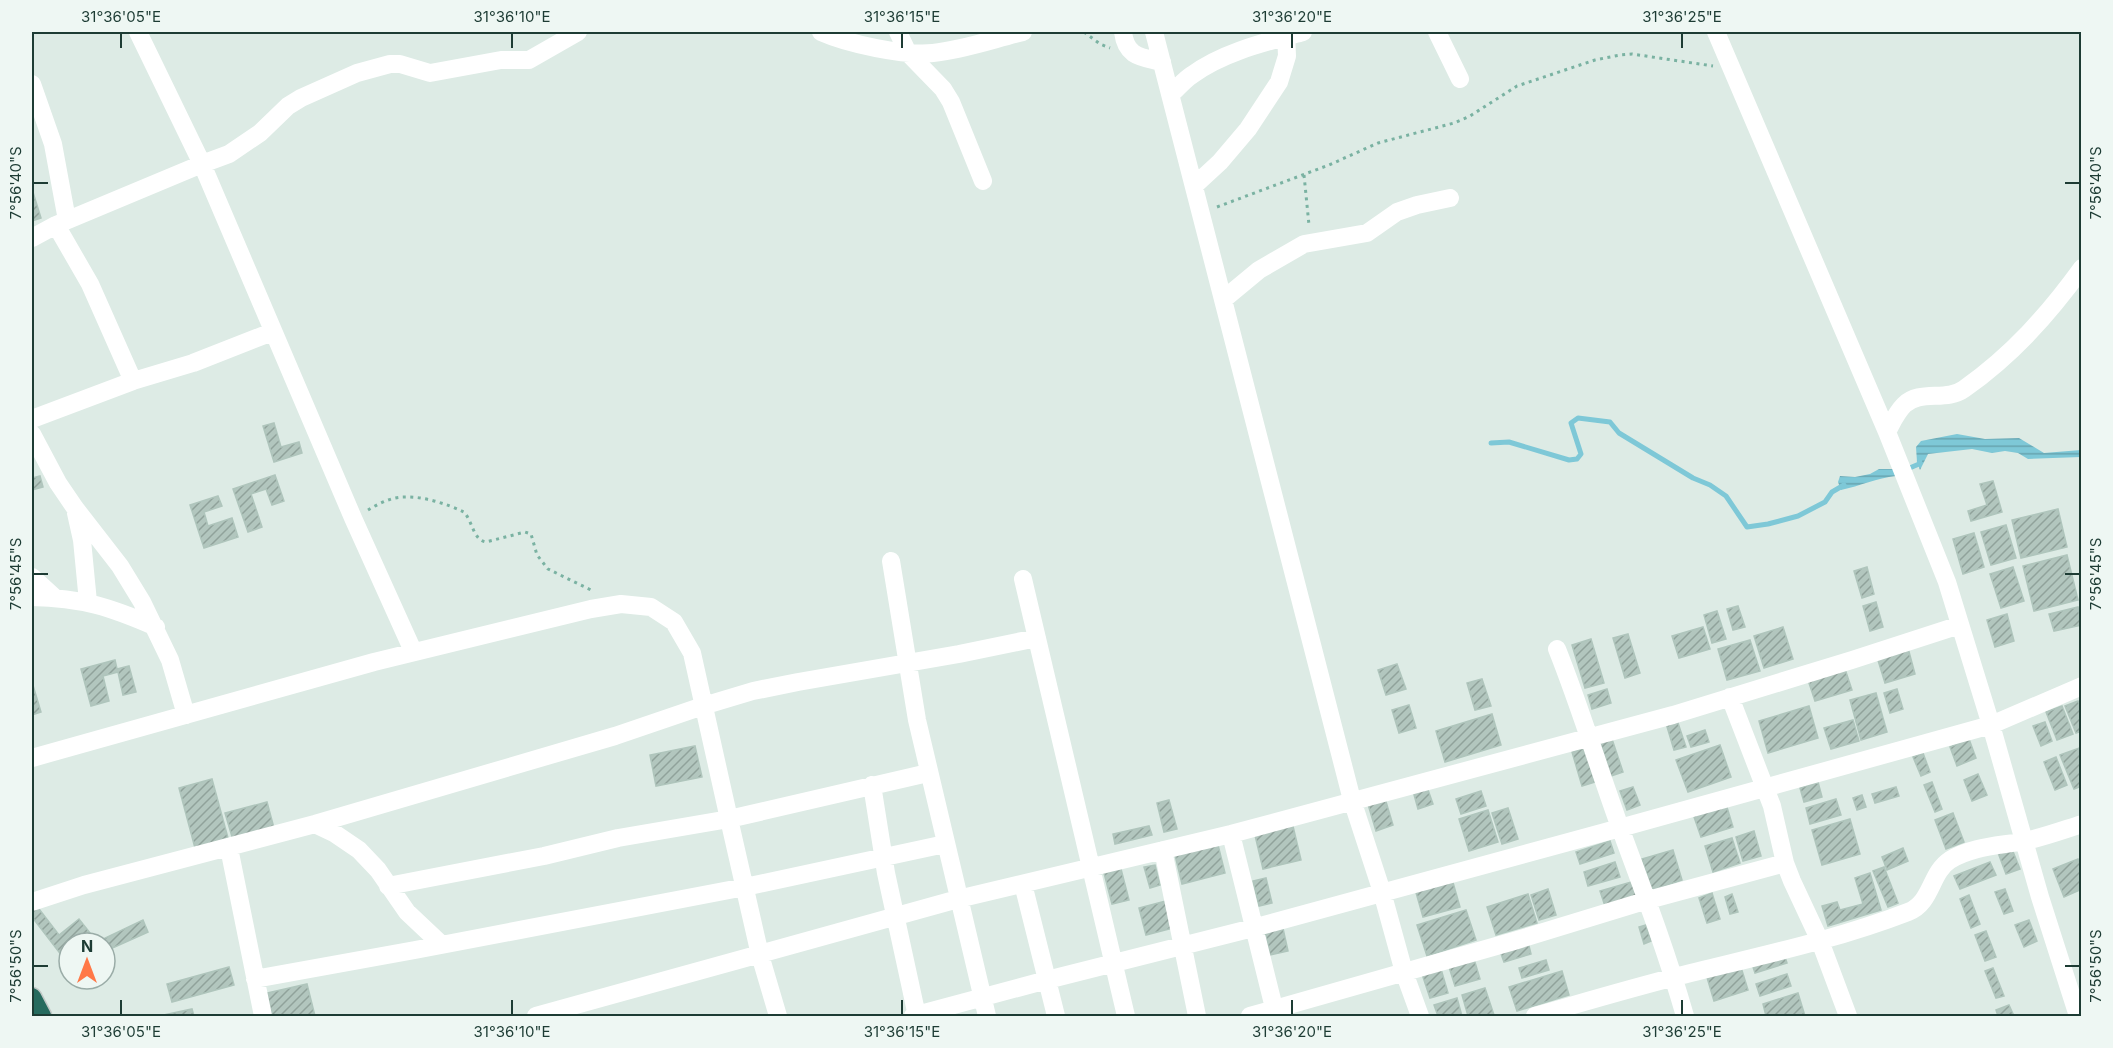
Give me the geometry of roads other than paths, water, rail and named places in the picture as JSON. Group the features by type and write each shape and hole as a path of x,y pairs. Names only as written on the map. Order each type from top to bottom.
{"highway":[{"path":"32,997 42,1017"}],"street":[{"path":"138,32 202,164 272,332 413,651"},
{"path":"32,238 61,223 229,154 260,133 279,113 301,98 357,73 390,64 400,64 430,73 501,60 529,60 578,32"},
{"path":"821,32 851,42 908,53 934,53 1023,32"},
{"path":"897,32 908,53 943,89 951,102 983,181"},
{"path":"1123,32 1126,47 1130,52 1141,58 1162,62"},
{"path":"1154,32 1352,801 1420,1017"},
{"path":"1437,32 1460,79"},
{"path":"1716,32 1887,432 1943,571 2078,1017"},
{"path":"1171,94 1192,75 1214,62 1292,33"},
{"path":"1194,186 1220,162 1248,129 1279,82 1292,33"},
{"path":"32,84 53,144 61,223 133,381"},
{"path":"1224,299 1259,270 1294,248 1312,242 1367,234 1396,212 1450,198"},
{"path":"1887,432 1905,404 1922,397 1955,394 1990,369 2043,319 2082,268"},
{"path":"32,419 133,381 193,363 272,332"},
{"path":"32,434 41,455 75,508 120,566 156,627 170,660 186,715"},
{"path":"75,508 82,540 88,602"},
{"path":"891,561 928,773 987,1017"},
{"path":"32,577 55,598"},
{"path":"1023,579 1125,1017"},
{"path":"32,597 88,602 118,610 156,627"},
{"path":"32,758 413,651 591,609 621,604 651,607 674,622 692,652 760,955 778,1017"},
{"path":"536,1017 958,899 1231,834 1590,738 1960,625"},
{"path":"32,902 84,885 315,824 615,736 703,705 798,682 1037,638"},
{"path":"1557,649 1648,900 1685,1017"},
{"path":"872,785 915,1016 1253,928 1991,725 2082,686"},
{"path":"1730,697 1772,806 1785,863 1820,941 1848,1017"},
{"path":"388,886 535,858 618,838 729,819 928,773"},
{"path":"315,824 334,833 359,850 378,870 407,912 442,945"},
{"path":"1534,1017 1674,977 1820,941 1912,910 1922,903 1942,866 1952,859 1969,851 2025,841 2082,824"},
{"path":"1231,834 1275,1013"},
{"path":"255,979 745,887 945,844"},
{"path":"229,848 263,1017"},
{"path":"1163,850 1197,1017"},
{"path":"1250,1017 1275,1013 1404,972 1648,900 1785,863"},
{"path":"1023,884 1056,1017"}],"water":[{"path":"1957,434 1985,439 2019,438 2044,453 2081,450 2081,457 2028,459 2018,453 2005,451 1992,453 1972,449 1928,454 1920,470 1916,447 1921,441"},
{"path":"1903,465 1896,476 1841,490 1838,482 1840,476 1855,477 1870,474 1879,469 1892,469"}],"waterway":[{"path":"1491,443 1509,442 1569,460 1577,459 1581,454 1571,423 1578,418 1610,422 1619,433 1726,496 1747,527 1798,516 1825,502 1832,492 1844,485"},
{"path":"1905,470 1919,464 1920,459"}]}
